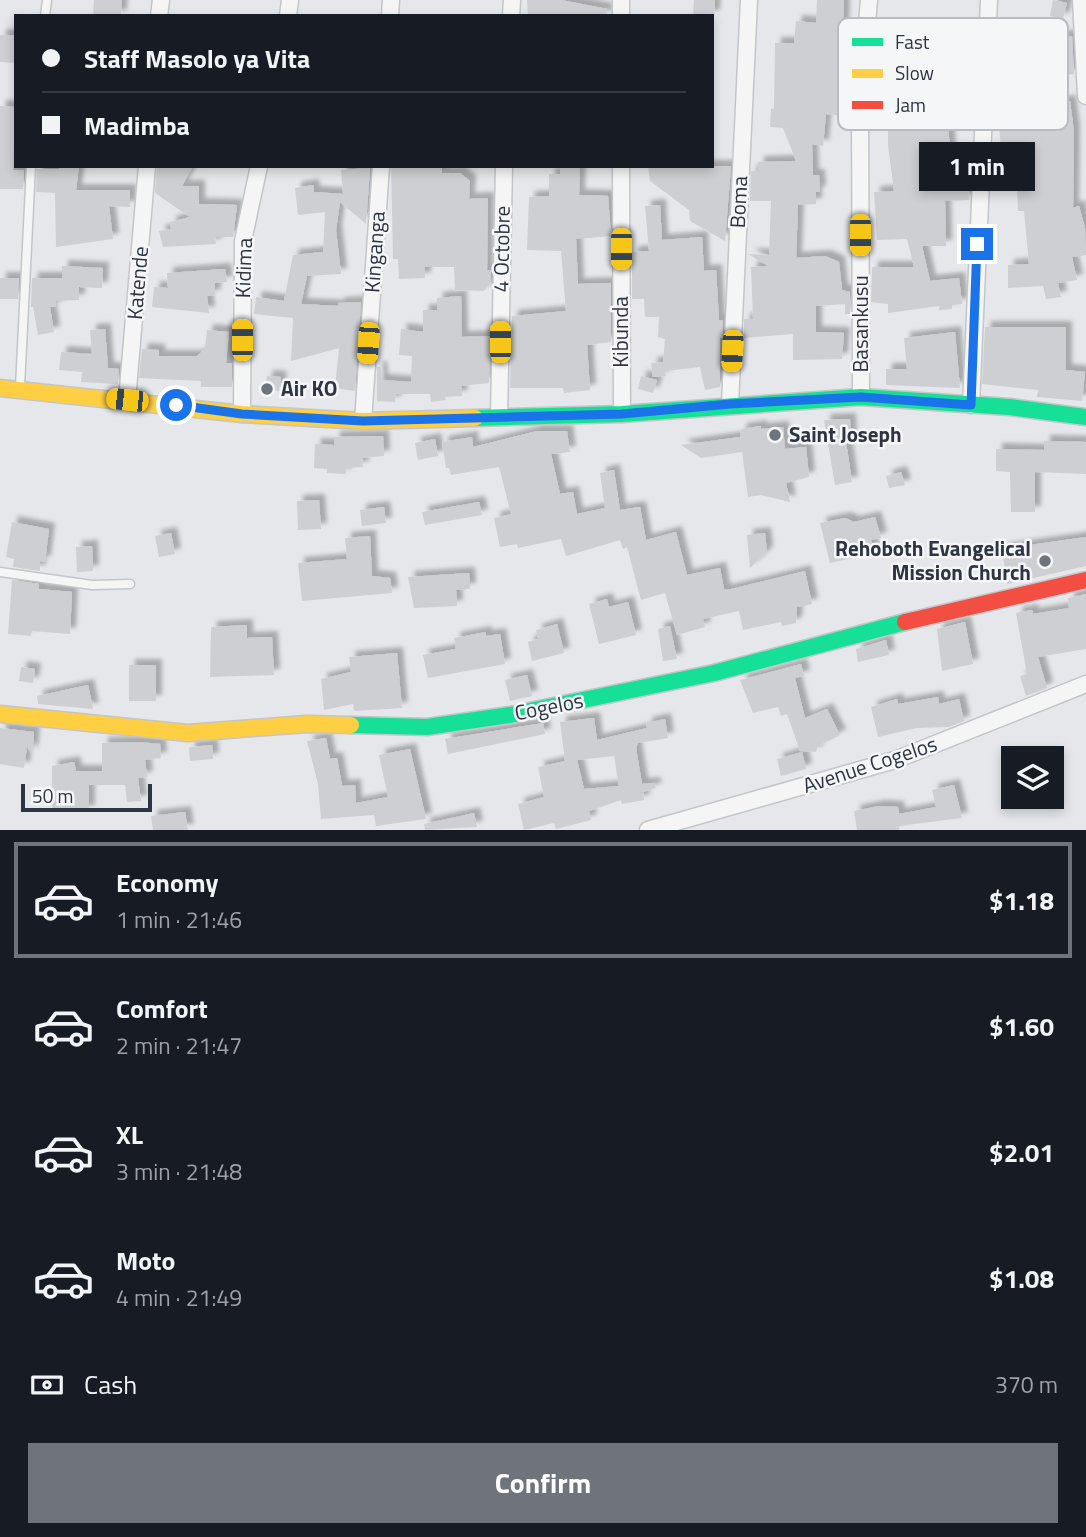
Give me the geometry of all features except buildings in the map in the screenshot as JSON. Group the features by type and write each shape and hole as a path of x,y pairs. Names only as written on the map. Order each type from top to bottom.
{"street":[{"name":"Boma","path":"730,404 749,0"},
{"name":"Basankusu","path":"867,18 869,0"},
{"path":"988,18 989,0"},
{"path":"1081,0 1086,96"},
{"name":"Basankusu","path":"860,130 861,397"},
{"path":"971,405 983,130"},
{"name":"Katende","path":"127,400 147,168"},
{"name":"Kidima","path":"242,414 243,241 260,168"},
{"name":"Kinganga","path":"363,421 381,168"},
{"name":"4 Octobre","path":"499,416 504,168"},
{"name":"Kibunda","path":"621,168 622,414"},
{"path":"0,388 242,414 363,421 622,414 730,404 861,397 1086,417"},
{"name":"Cogelos","path":"0,714 188,733 306,724 427,727 510,715 714,673 881,627 1086,580"},
{"name":"Avenue Cogelos","path":"648,830 895,760 1086,684"}],"lane":[{"path":"19,389 32,168"},
{"path":"0,572 92,585 131,584"}],"traffic: fast":[{"path":"475,418 622,414 861,397 1009,407 1086,417"},
{"path":"351,725 427,727 510,715 714,673 905,622"}],"traffic: slow":[{"path":"0,388 242,414 363,421 475,418"},
{"path":"0,714 188,733 306,724 351,725"}],"traffic: jam":[{"path":"905,622 1086,580"}],"place":[{"name":"Air KO","path":"267,389"},
{"name":"Saint Joseph","path":"775,435"},
{"name":"Rehoboth Evangelical Mission Church","path":"1045,561"}],"route":[{"path":"176,405 242,414 363,421 622,414 730,404 861,397 971,405 977,244"}]}
